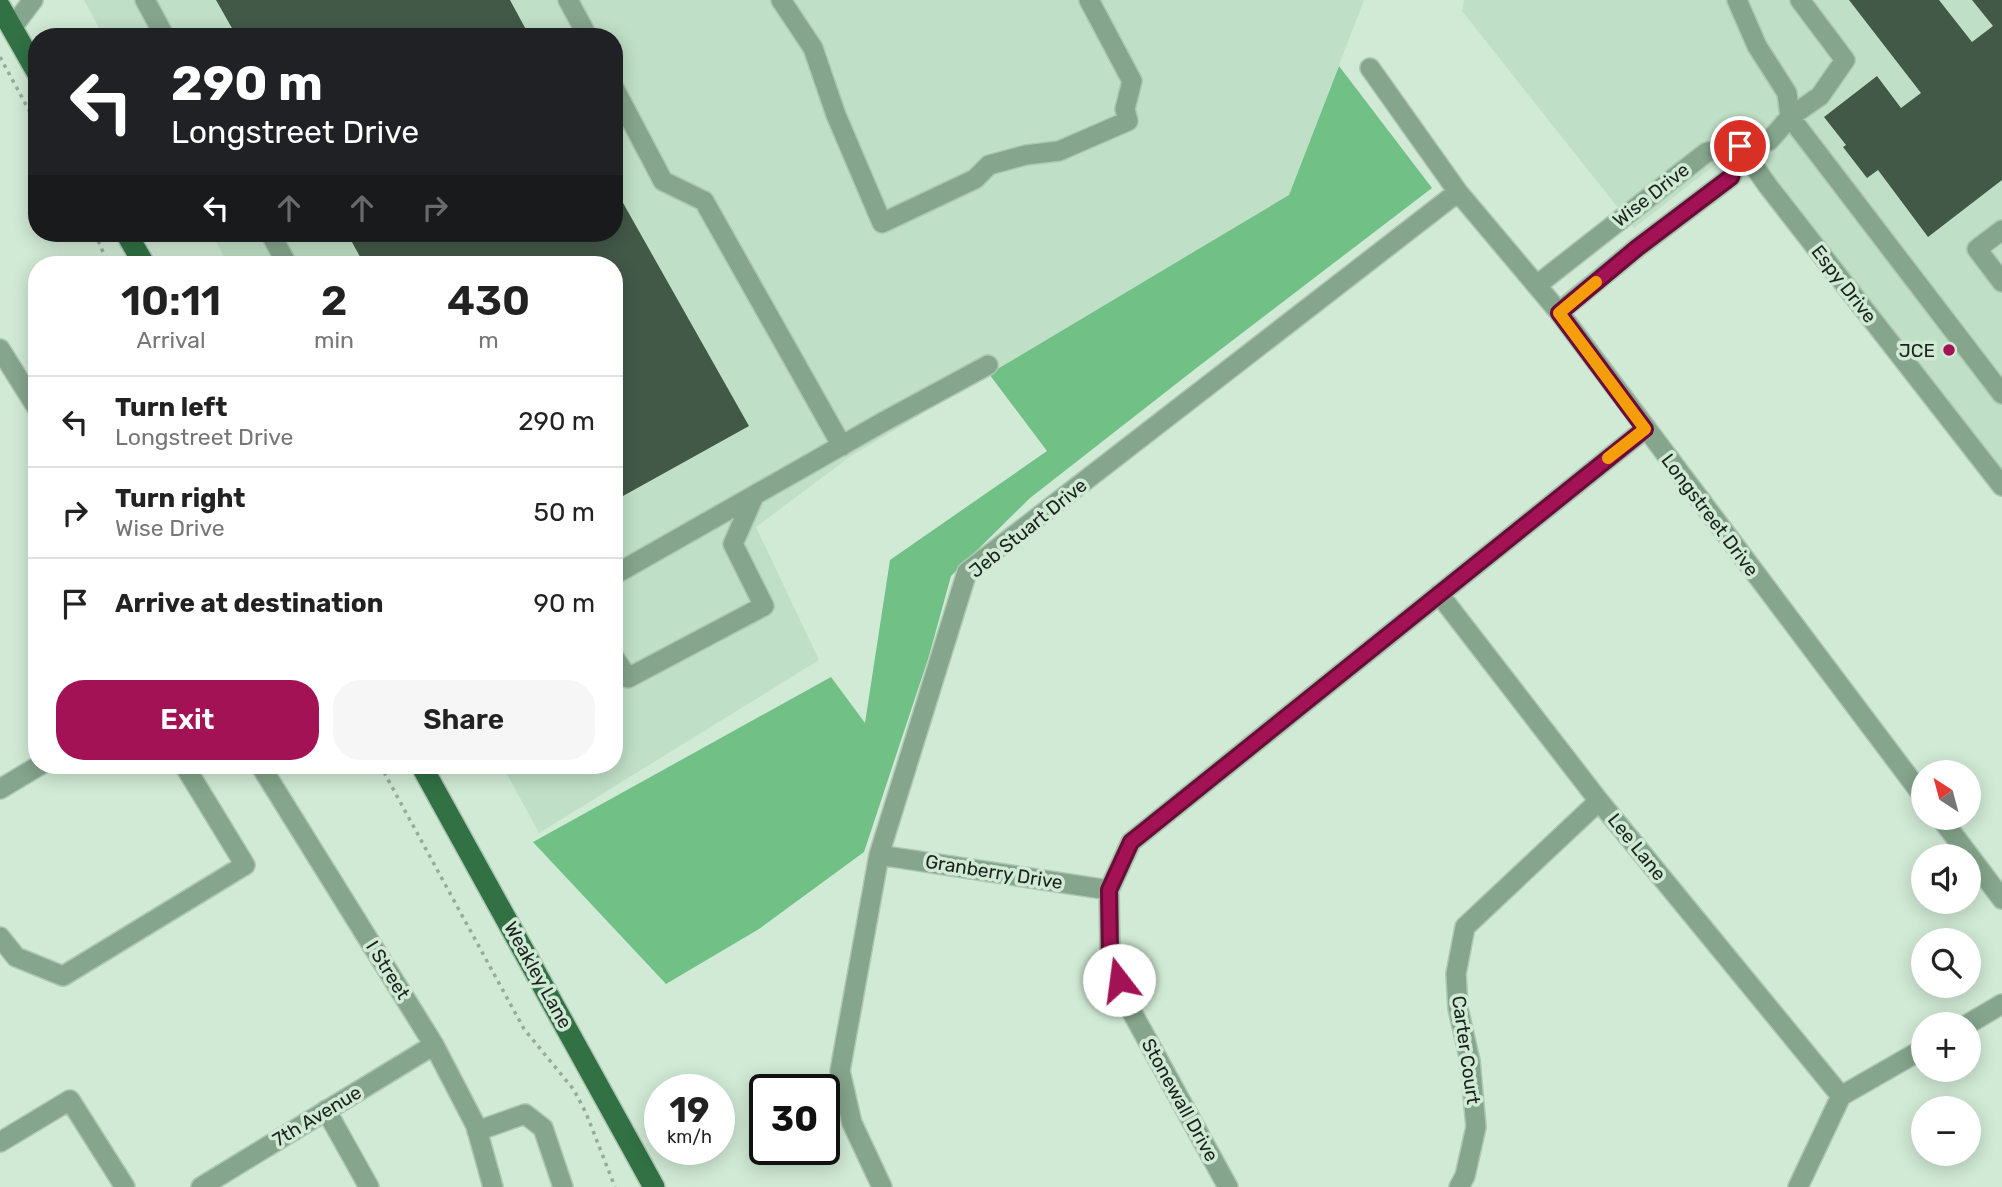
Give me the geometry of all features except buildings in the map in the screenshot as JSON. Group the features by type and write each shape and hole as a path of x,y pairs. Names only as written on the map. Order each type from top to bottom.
{"main road":[{"path":"0,7 28,56"},
{"name":"Weakley Lane","path":"426,774 654,1187"}],"street":[{"path":"12,28 33,0"},
{"path":"145,0 160,28"},
{"path":"568,0 582,28"},
{"path":"781,0 813,48 836,115 882,223 975,180 989,165 1026,155 1059,151 1128,121 1125,108 1132,81 1089,0"},
{"path":"1737,0 1757,46 1787,93 1790,117 2002,394"},
{"path":"1740,146 1769,141 1790,117 1820,96 1845,60 1800,0"},
{"name":"Longstreet Drive","path":"1370,68 1458,192 1559,313 1911,780"},
{"path":"623,105 663,181 704,201 842,446"},
{"name":"Wise Drive","path":"1537,285 1707,152 1740,146 1731,177 1637,248 1559,313"},
{"name":"Espy Drive","path":"1740,146 1768,186 2000,478"},
{"name":"Jeb Stuart Drive","path":"883,1187 852,1123 840,1072 879,855 967,572 1458,192"},
{"path":"2002,230 1977,249 2002,282"},
{"path":"0,349 28,380"},
{"path":"623,570 988,365"},
{"name":"Stonewall Drive","path":"1228,1187 1128,1005 1110,956 1109,890 1131,842 1645,429"},
{"path":"623,670 628,678 764,606 733,544 754,496"},
{"name":"Lee Lane","path":"1439,594 1599,801 1841,1096"},
{"path":"0,789 28,772"},
{"path":"0,937 16,957 63,976 245,865 189,774"},
{"name":"I Street","path":"266,774 434,1045 477,1131 492,1187"},
{"name":"Carter Court","path":"1460,1187 1476,1127 1470,1061 1458,1008 1456,974 1465,927 1599,801"},
{"path":"1950,830 2002,899"},
{"name":"Granberry Drive","path":"879,855 1109,890"},
{"path":"1981,1016 2002,1004"},
{"name":"7th Avenue","path":"201,1187 434,1045"},
{"path":"1798,1187 1841,1096 1911,1056"},
{"path":"0,1142 70,1100 125,1187"},
{"path":"326,1110 369,1187"},
{"path":"477,1131 525,1114 543,1128 563,1187"}],"path":[{"path":"0,57 28,108"},
{"path":"385,774 524,1029 574,1090 615,1187"}],"shaded area":[{"path":"84,0 1364,0 1289,195 851,456 756,527 819,660 539,833 507,774 623,774 623,256 224,256 216,242 623,242 623,28 99,28"},
{"name":"JCE","path":"1464,0 2002,0 2002,472 1734,150 1634,228 1462,11"}],"green space":[{"path":"1339,66 1432,188 1030,498 951,576 929,656 864,852 759,929 666,984 533,842 831,677 865,723 890,560 1047,451 989,374 1289,195"}],"slow traffic":[{"path":"1596,282 1559,313 1645,429 1608,458"}],"place":[{"name":"JCE","path":"1949,350"}],"route":[{"path":"1119,980 1110,956 1109,890 1131,842 1645,429 1559,313 1637,248 1731,177 1740,146"}]}
